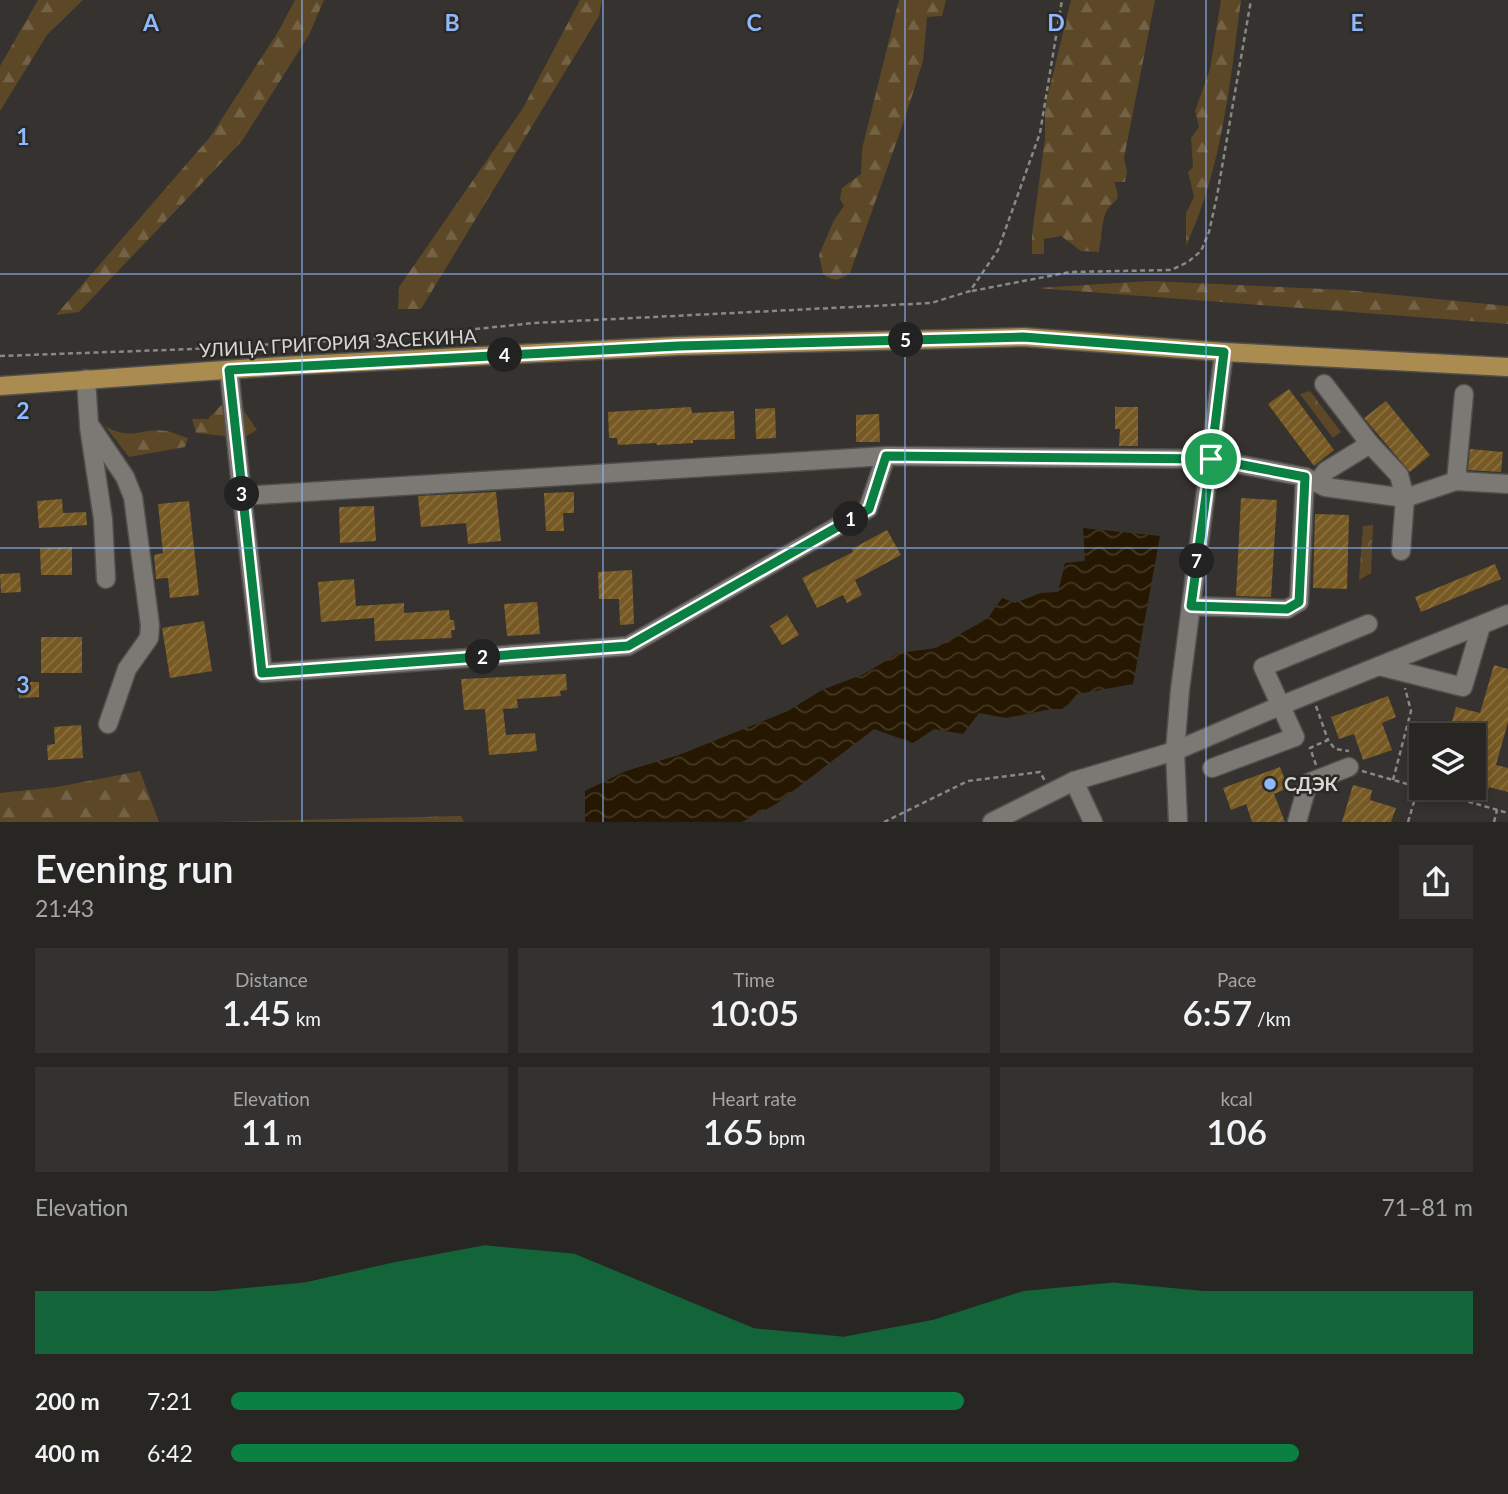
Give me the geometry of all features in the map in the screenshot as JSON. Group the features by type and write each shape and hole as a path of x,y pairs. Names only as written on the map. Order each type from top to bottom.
{"main road":[{"name":"УЛИЦА ГРИГОРИЯ ЗАСЕКИНА","path":"0,386 229,370 678,346 1023,337 1224,352 1508,367"}],"street":[{"path":"1178,822 1175,751 1180,691 1224,352"},
{"path":"229,370 262,673 628,646 869,509 886,456"},
{"path":"86,379 92,454 103,519 106,579"},
{"path":"1324,384 1370,444 1399,475 1405,498 1401,551"},
{"path":"1456,481 1464,394"},
{"path":"89,424 125,477 132,497 150,625 149,638 127,669 108,724"},
{"path":"1311,480 1370,444"},
{"path":"242,496 886,456 1211,459 1311,480 1336,489 1405,498 1456,481 1508,484"},
{"path":"1191,606 1287,609 1299,602 1311,480"},
{"path":"992,822 1074,782 1175,751 1508,614"},
{"path":"1212,768 1295,737 1263,667 1368,624"},
{"path":"1379,666 1463,687 1481,626"},
{"path":"1297,822 1308,783 1351,768"},
{"path":"1074,782 1093,822"}],"path":[{"path":"970,291 998,250 1040,133 1062,0"},
{"path":"0,356 206,348 397,337 548,322 931,303 970,291 1070,272 1171,270 1188,262 1201,251 1209,232 1251,0"},
{"path":"1393,780 1411,711 1400,671"},
{"path":"1312,693 1328,740 1335,749 1349,751 1351,768 1409,784"},
{"path":"1320,778 1310,748 1328,740"},
{"path":"884,822 968,782 1040,772 1051,793"},
{"path":"1408,822 1414,800"},
{"path":"1463,800 1508,813"},
{"path":"1494,822 1497,810"}],"green space":[{"path":"38,0 83,0 47,35 0,111 0,66"},
{"path":"295,0 324,0 309,35 242,141 79,312 56,315 210,137 278,32"},
{"path":"580,0 602,0 599,16 421,309 398,309 399,287 523,108"},
{"path":"899,0 946,0 942,16 927,17 923,61 850,273 840,279 833,279 823,274 819,255 834,220 844,206 840,199 842,188 861,174 862,149"},
{"path":"1071,0 1155,0 1124,158 1127,171 1125,182 1114,182 1118,198 1105,216 1099,252 1081,251 1061,236 1044,239 1044,254 1032,254 1032,235 1045,138 1045,107"},
{"path":"1221,0 1241,0 1233,63 1216,156 1186,246 1186,213 1194,197 1188,172 1193,167 1191,138 1199,127 1195,111 1210,69"},
{"path":"1151,281 1346,290 1508,306 1508,324 1037,288"},
{"path":"1310,391 1341,432 1333,438 1300,394"},
{"path":"226,400 244,411 257,430 243,438 196,433 192,419 208,419"},
{"path":"105,426 123,433 158,430 188,438 185,447 129,457"},
{"path":"1373,525 1371,573 1359,580 1363,526"},
{"path":"140,771 159,822 0,822 0,793 57,787"},
{"path":"461,816 464,822 217,822"}],"water":[{"path":"1083,528 1160,536 1133,684 1077,694 1064,709 1006,718 979,713 963,734 934,729 913,743 874,729 776,804 742,822 585,822 585,791 626,771 679,755 788,711 822,690 864,674 899,653 936,648 988,618 1002,598 1015,603 1041,593 1058,592 1065,563 1085,561"}],"building":[{"path":"1289,389 1334,450 1314,466 1268,404"},
{"path":"1386,401 1430,455 1410,472 1364,418"},
{"path":"691,407 692,413 734,411 735,439 618,445 617,438 609,438 608,412"},
{"path":"1115,407 1138,407 1138,446 1119,446 1120,429 1115,429"},
{"path":"775,408 776,438 756,439 755,409"},
{"path":"879,414 880,442 856,442 856,415"},
{"path":"1470,449 1503,452 1501,472 1468,470"},
{"path":"496,492 501,541 468,544 466,523 421,527 418,496"},
{"path":"574,492 574,513 563,513 564,531 546,531 544,493"},
{"path":"1241,498 1277,500 1271,597 1236,596"},
{"path":"62,499 63,513 86,512 87,525 39,528 37,501"},
{"path":"189,501 199,595 170,598 168,578 156,579 154,555 163,553 158,504"},
{"path":"374,506 376,541 340,543 339,507"},
{"path":"1315,514 1349,515 1347,589 1313,588"},
{"path":"887,530 901,555 855,580 862,595 847,603 843,595 817,608 802,578 853,552 852,549"},
{"path":"72,547 72,575 41,575 40,548"},
{"path":"1495,564 1501,579 1421,612 1415,597"},
{"path":"632,570 634,624 620,625 619,599 599,599 598,572"},
{"path":"20,573 21,592 1,593 0,574"},
{"path":"354,579 356,606 404,603 404,613 449,610 450,620 454,620 452,638 375,641 374,618 321,622 318,582"},
{"path":"537,602 540,634 507,636 504,604"},
{"path":"787,615 799,635 782,645 770,626"},
{"path":"204,621 212,671 170,678 162,628"},
{"path":"41,637 82,637 82,673 41,673"},
{"path":"1494,665 1508,669 1508,722 1496,765 1508,768 1508,792 1489,787 1486,796 1486,723 1452,723 1456,707 1480,713"},
{"path":"566,674 567,690 560,691 561,696 517,699 518,708 503,709 506,735 535,733 537,751 489,755 485,709 464,710 461,679"},
{"path":"19,682 39,682 39,697 19,698"},
{"path":"1388,696 1396,717 1382,723 1392,750 1363,760 1354,734 1339,739 1331,717"},
{"path":"81,725 83,758 48,760 47,745 55,744 54,727"},
{"path":"1280,767 1288,788 1274,794 1285,822 1252,822 1246,804 1231,810 1223,788"},
{"path":"1353,785 1372,790 1370,800 1396,808 1391,822 1342,822"}],"place":[{"name":"СДЭК","path":"1270,784"}],"route":[{"path":"1211,459 886,456 869,509 628,646 262,673 229,370 678,346 1023,337 1224,352 1211,459 1305,477 1299,602 1287,609 1191,606 1211,459"}]}
